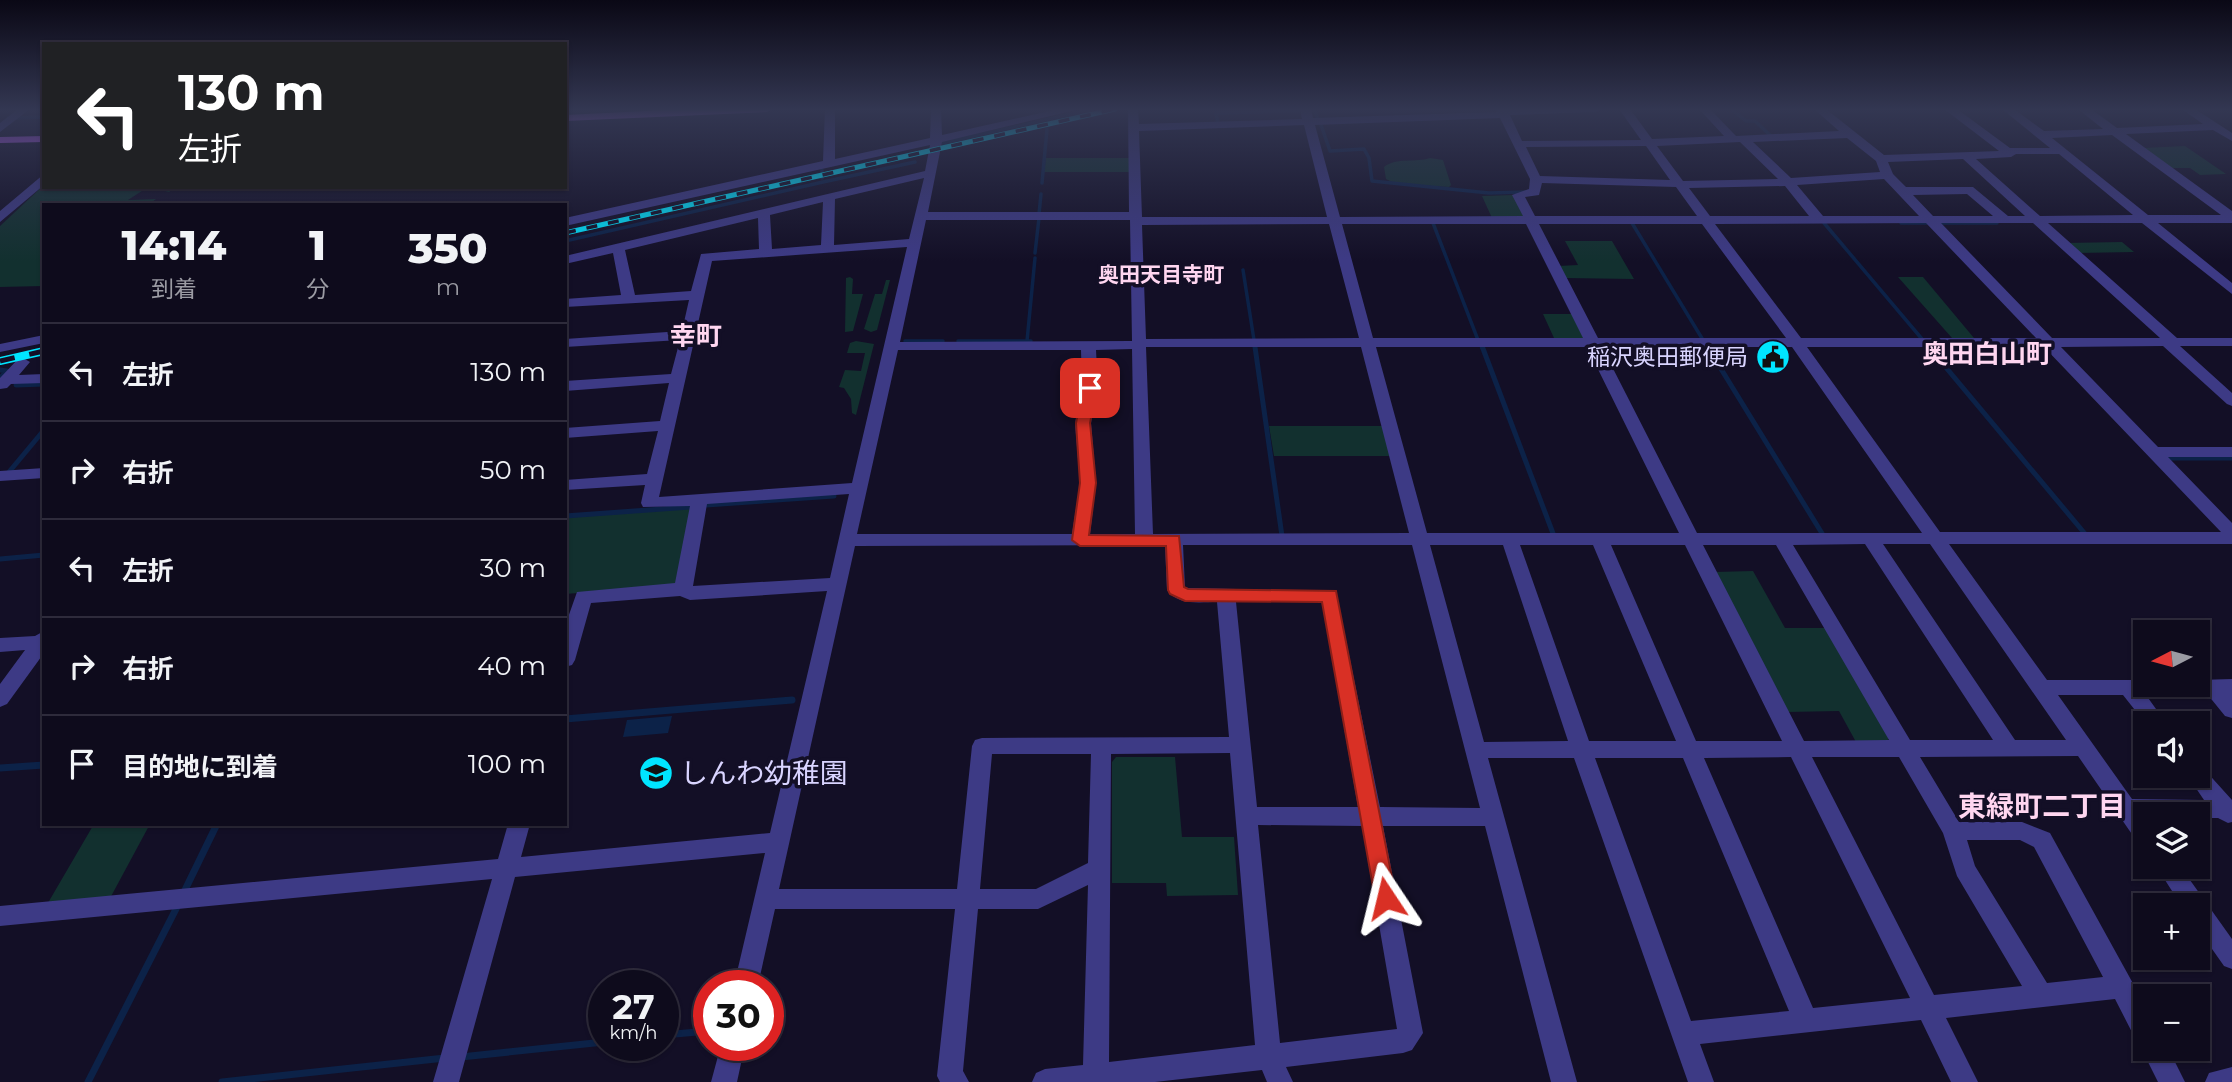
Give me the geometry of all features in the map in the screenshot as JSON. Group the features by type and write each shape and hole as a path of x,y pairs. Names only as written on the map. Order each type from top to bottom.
{"street":[{"path":"829,159 829,164"},
{"path":"567,222 850,159"},
{"path":"749,970 933,159"},
{"path":"1135,159 1144,540"},
{"path":"1319,159 1564,1082"},
{"path":"1527,159 1536,178 1535,192 1518,195 1965,1082"},
{"path":"1662,159 1797,343 2133,818"},
{"path":"1762,159 1788,182 1820,221"},
{"path":"1881,159 1887,175 1902,191 2232,533"},
{"path":"1970,159 2232,401"},
{"path":"2072,159 2232,290"},
{"path":"2153,159 2232,218"},
{"path":"694,245 764,213 930,173"},
{"path":"1536,178 1681,185 1788,182 1887,175"},
{"path":"0,218 42,180"},
{"path":"1902,191 1969,190 1975,192 2005,220"},
{"path":"827,249 829,198"},
{"path":"764,213 766,253"},
{"path":"921,216 1335,221 2232,218"},
{"path":"567,260 618,247 694,245 766,253 915,243"},
{"path":"694,245 698,295 649,503 859,488"},
{"path":"618,247 629,299"},
{"path":"567,303 698,295"},
{"path":"567,343 688,335"},
{"path":"0,348 42,338"},
{"path":"891,346 2232,342"},
{"path":"1080,540 1088,483 1083,423 1090,388 1088,345"},
{"path":"3,384 23,362"},
{"path":"567,386 678,378"},
{"path":"3,384 42,379"},
{"path":"567,433 667,425"},
{"path":"2154,452 2232,452"},
{"path":"0,476 42,473"},
{"path":"567,485 654,479"},
{"path":"683,589 699,499"},
{"path":"847,540 2232,538"},
{"path":"1045,1082 1403,1041 1411,1033 1330,596 1185,595 1176,590 1174,540"},
{"path":"1510,540 1581,749 1701,1082"},
{"path":"1600,540 1806,1021"},
{"path":"1783,540 1953,831 1965,869 2040,995"},
{"path":"1871,540 2009,748"},
{"path":"567,647 574,601 583,597 683,589 690,593 837,584"},
{"path":"1226,595 1269,1056 1280,1082"},
{"path":"0,645 42,641"},
{"path":"0,699 42,642"},
{"path":"2040,688 2222,688 2232,710"},
{"path":"2129,688 2147,711"},
{"path":"956,1082 950,1076 982,746 1240,745"},
{"path":"1096,1076 1101,746"},
{"path":"1476,750 2083,748"},
{"path":"2208,788 2229,812"},
{"path":"2126,808 2229,812"},
{"path":"1247,816 1494,817"},
{"path":"446,1082 518,826"},
{"path":"1953,831 2022,831 2042,840 2133,1009"},
{"path":"0,916 778,842"},
{"path":"766,899 1038,899 1099,869"},
{"path":"2210,927 2232,958"},
{"path":"1684,1034 2121,987"},
{"path":"724,1082 729,1061"},
{"path":"2161,1061 2172,1082"},
{"path":"2218,1082 2232,1080"}],"green space":[{"path":"1046,159 1130,159 1130,172 1044,172"},
{"path":"2159,159 2205,159 2226,174 2200,175 2190,168 2170,168"},
{"path":"1443,160 1451,185 1396,184 1386,179 1384,167 1389,164"},
{"path":"42,187 42,189 145,189 128,200 156,199 151,203 42,203 42,286 0,287 0,226"},
{"path":"1513,195 1528,218 1492,218 1482,196"},
{"path":"1565,241 1612,241 1634,279 1565,278 1558,266 1578,265"},
{"path":"2122,242 2134,252 2077,253 2065,243"},
{"path":"1898,277 1923,277 1974,338 1952,338"},
{"path":"846,278 853,279 852,294 863,294 853,331 845,332"},
{"path":"886,280 890,280 877,330 871,332 864,329 875,294 882,294"},
{"path":"1543,314 1575,314 1587,338 1554,338"},
{"path":"856,341 874,344 856,415 852,413 851,399 844,388 839,387 845,370 861,371 865,353 847,353 850,343"},
{"path":"1269,426 1385,426 1392,456 1274,456"},
{"path":"694,508 680,585 567,594 567,518"},
{"path":"1753,571 1785,628 1828,628 1890,735 1887,742 1856,742 1839,711 1787,712 1715,572"},
{"path":"1116,757 1175,757 1182,837 1234,837 1238,895 1167,896 1166,883 1112,883 1112,762"},
{"path":"93,826 149,826 108,902 45,908"}],"water":[{"path":"672,716 668,733 623,737 627,720"}],"waterway":[{"path":"1042,183 1044,159"},
{"path":"1369,159 1372,181 1489,193 1527,192"},
{"path":"567,241 915,162"},
{"path":"822,170 822,178"},
{"path":"1039,214 1041,194"},
{"path":"1035,253 1039,218"},
{"path":"1433,223 1478,340"},
{"path":"1632,223 1703,340"},
{"path":"1824,223 1922,339"},
{"path":"1901,223 1927,223"},
{"path":"1938,223 1997,223"},
{"path":"1027,341 1035,258"},
{"path":"1243,270 1254,340"},
{"path":"905,341 943,341"},
{"path":"958,341 1027,341"},
{"path":"1482,346 1554,536"},
{"path":"1707,346 1823,535 1820,535"},
{"path":"1930,348 1928,346 2086,535"},
{"path":"1255,347 1282,536"},
{"path":"0,370 7,371 0,378"},
{"path":"16,385 42,384"},
{"path":"9,472 42,432"},
{"path":"2168,458 2232,458"},
{"path":"706,505 834,496"},
{"path":"567,516 690,507"},
{"path":"0,559 42,555"},
{"path":"567,719 792,700"},
{"path":"0,768 42,765"},
{"path":"184,892 216,826"},
{"path":"88,1082 177,907"},
{"path":"679,1034 693,1032"},
{"path":"461,1057 588,1044"},
{"path":"222,1082 445,1058"}],"railway":[{"path":"567,233 891,159"},
{"path":"0,361 42,351"}],"place":[{"name":"稲沢奥田郵便局","path":"1773,357"},
{"name":"しんわ幼稚園","path":"656,773"}],"district":[{"name":"奥田天目寺町","path":"1161,274"},
{"name":"幸町","path":"696,336"},
{"name":"奥田白山町","path":"1987,354"},
{"name":"東緑町二丁目","path":"2042,806"}],"route":[{"path":"1090,388 1083,423 1088,483 1080,540 1174,540 1176,590 1185,595 1330,596 1386,898"}]}
